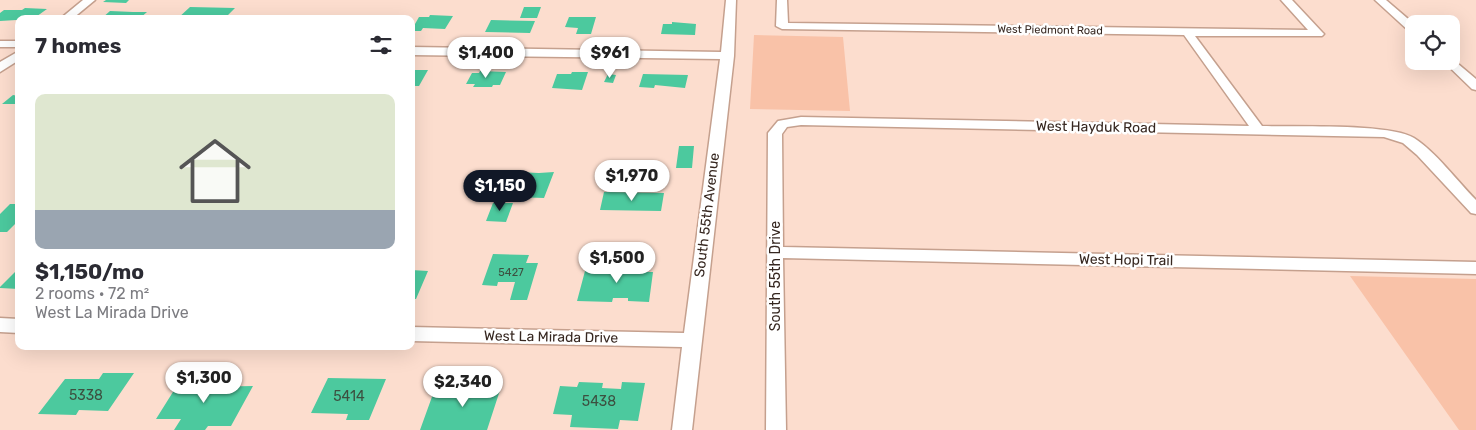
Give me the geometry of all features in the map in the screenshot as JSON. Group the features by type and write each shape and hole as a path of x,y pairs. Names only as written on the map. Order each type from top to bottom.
{"street":[{"path":"70,15 90,0"},
{"name":"South 55th Avenue","path":"682,430 691,340 728,56 731,0"},
{"name":"West Piedmont Road","path":"782,0 782,26 1318,34 1286,0"},
{"path":"1380,0 1405,22"},
{"path":"1186,32 1258,130"},
{"path":"0,44 15,44"},
{"path":"415,51 728,56"},
{"path":"0,68 15,57"},
{"path":"1459,70 1476,86"},
{"name":"West Hayduk Road","path":"783,124 811,121 1386,133 1408,140 1422,152 1476,209"},
{"name":"South 55th Drive","path":"776,430 775,133 783,124"},
{"name":"West Hopi Trail","path":"775,252 1476,268"},
{"path":"0,325 15,326"},
{"name":"West La Mirada Drive","path":"415,334 691,340"}],"shaded area":[{"path":"754,35 843,37 850,111 750,109"},
{"path":"1350,276 1476,279 1476,430 1459,430"}],"building":[{"path":"106,0 129,0 126,3 103,2"},
{"path":"190,7 235,8 228,15 181,15"},
{"path":"524,7 541,7 537,18 520,18"},
{"path":"25,8 47,9 39,15 15,15 15,20 0,21 0,13 4,10 22,10"},
{"path":"110,11 147,12 144,15 106,15"},
{"path":"430,15 453,16 445,29 423,28 421,31 415,31 415,24 419,17 429,17"},
{"path":"569,17 596,17 591,34 576,34 578,28 565,27"},
{"path":"491,20 535,21 530,33 485,32"},
{"path":"672,22 696,24 695,35 661,34 663,24 672,24"},
{"path":"415,70 428,70 419,86 415,86"},
{"path":"480,71 506,72 500,85 473,87 475,84 466,84 472,73 479,73"},
{"path":"572,72 588,72 582,90 552,88 557,74 571,74"},
{"path":"608,74 616,75 613,83 604,82"},
{"path":"643,74 688,75 685,88 655,85 654,88 639,87"},
{"path":"13,95 15,95 15,104 2,104"},
{"path":"679,146 694,146 692,168 676,168"},
{"path":"516,172 554,172 544,198 515,197 521,180 513,179"},
{"path":"604,192 664,193 661,211 600,210"},
{"path":"493,203 513,203 506,222 486,221"},
{"path":"10,204 15,204 15,224 7,232 0,232 0,214"},
{"path":"493,254 529,255 526,263 538,263 527,300 510,300 515,282 498,282 497,286 482,285"},
{"path":"608,263 642,263 641,272 653,272 649,302 628,301 628,298 613,298 612,302 577,301 585,271 607,271"},
{"path":"415,270 428,271 416,299"},
{"path":"15,272 15,289 0,287"},
{"path":"103,373 134,373 108,411 79,410 76,415 38,414 65,379 99,379"},
{"path":"183,376 211,377 204,387 253,386 231,426 208,426 205,430 174,430 181,419 156,419"},
{"path":"328,378 386,379 369,420 346,420 348,414 311,413"},
{"path":"476,380 503,381 487,430 420,430 433,394 452,394 454,388 473,389"},
{"path":"579,382 603,383 602,388 621,389 622,382 645,383 638,421 620,420 618,429 570,427 572,415 553,414 560,386 577,387"}]}
